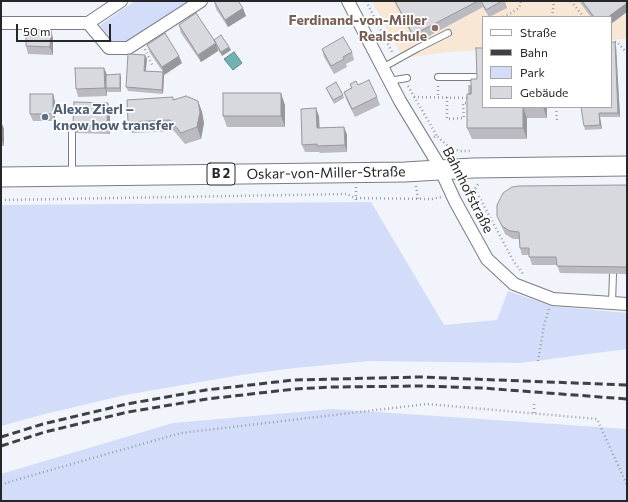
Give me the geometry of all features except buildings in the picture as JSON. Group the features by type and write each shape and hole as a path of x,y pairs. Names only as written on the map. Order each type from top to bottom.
{"main road":[{"name":"Oskar-von-Miller-Straße","path":"1,177 405,172 441,169 627,166"}],"street":[{"path":"1,23 88,23 121,1"},
{"path":"88,23 109,48 128,48 201,1"},
{"name":"Bahnhofstraße","path":"348,1 400,101 441,169 452,195 487,259 514,284 553,299 627,304"}],"lane":[{"path":"382,68 448,33"},
{"path":"438,77 475,77"},
{"path":"389,81 407,78"},
{"path":"72,129 72,176"},
{"path":"612,303 613,274"}],"path":[{"path":"504,16 519,8 521,1"},
{"path":"552,16 554,1"},
{"path":"571,1 583,16"},
{"path":"142,40 153,67"},
{"path":"612,42 617,42 627,53"},
{"path":"400,101 414,97 473,97"},
{"path":"447,97 447,118 464,118 463,103 473,103"},
{"path":"556,108 557,120"},
{"path":"475,189 514,262 524,276"},
{"path":"1,200 347,194 355,198 432,199 452,195"},
{"path":"538,362 544,325 553,299"},
{"path":"1,485 181,433 427,404 597,419 627,485"},
{"path":"534,404 534,413"}],"shaded area":[{"name":"Ferdinand-von-Miller Realschule","path":"372,1 627,1 627,39 612,40 612,16 482,16 482,50 449,52 403,58"},
{"path":"234,52 242,63 233,70 224,59"}],"green space":[{"path":"135,1 191,1 127,43 112,41 100,25"},
{"path":"371,202 444,325 497,320 508,291 552,306 627,313 627,349 520,363 370,361 295,368 241,375 125,395 1,426 1,205"},
{"path":"333,409 627,429 627,501 1,501 1,474 173,423"}],"railway":[{"path":"1,437 43,424 127,404 206,390 294,380 420,377 627,385"},
{"path":"1,446 45,432 128,412 207,399 295,389 420,386 482,388 627,399"}],"place":[{"name":"Ferdinand-von-Miller Realschule","path":"435,28"},
{"name":"Alexa Zierl – know how transfer","path":"45,117"}]}
